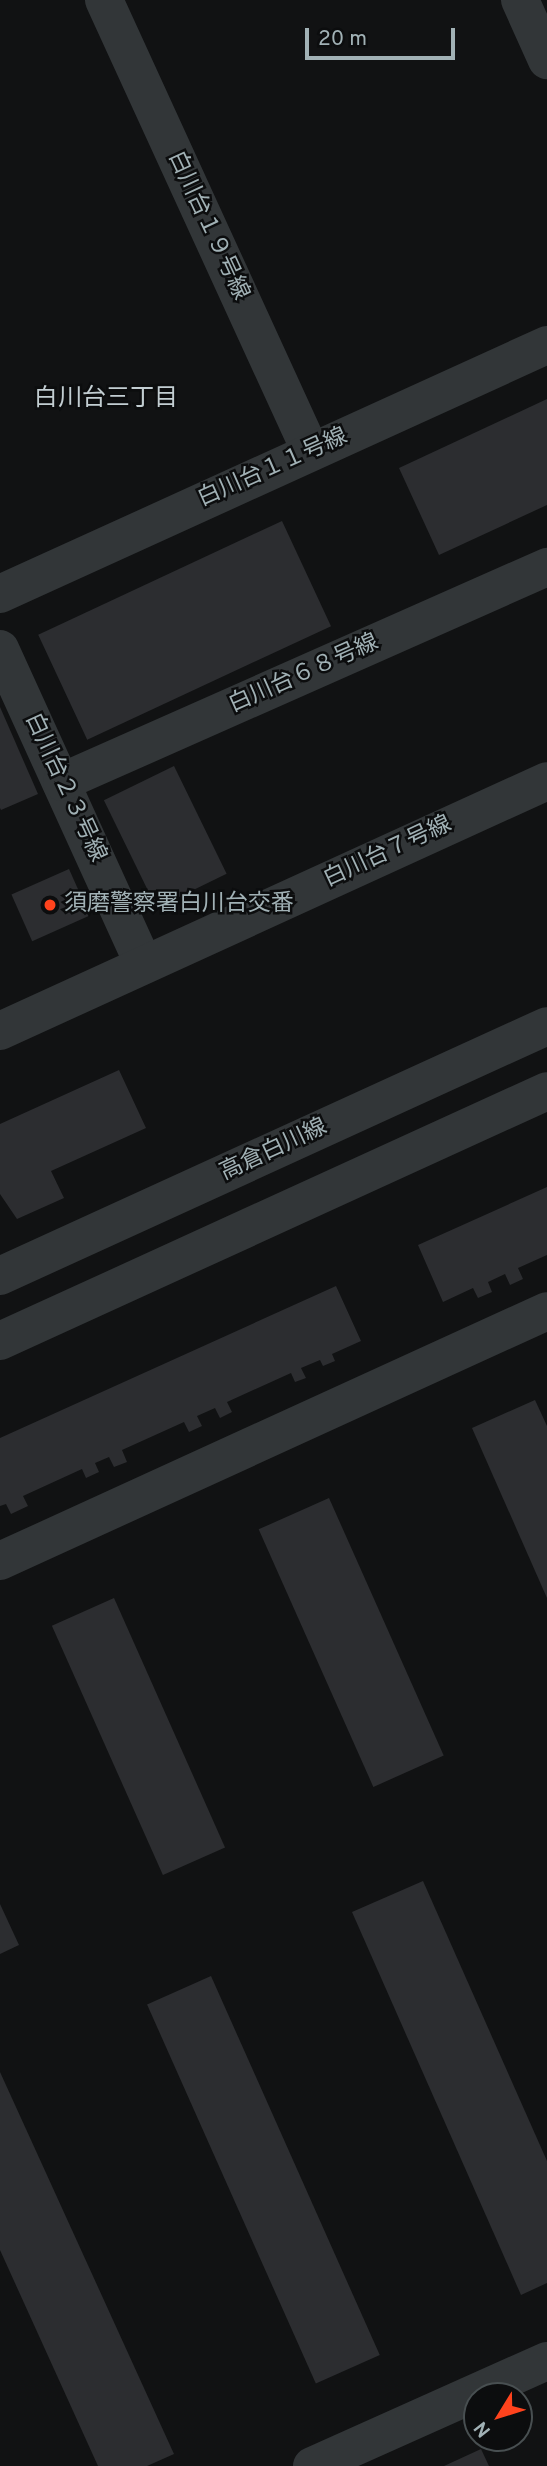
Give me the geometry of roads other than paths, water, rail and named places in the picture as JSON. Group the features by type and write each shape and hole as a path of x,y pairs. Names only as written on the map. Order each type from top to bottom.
{"street":[{"name":"白川台１９号線","path":"104,0 310,452"},
{"path":"520,0 547,60"},
{"name":"白川台１１号線","path":"0,594 547,345"},
{"name":"白川台６８号線","path":"62,782 547,567"},
{"name":"白川台２３号線","path":"0,649 144,965"},
{"name":"白川台７号線","path":"0,1031 547,781"},
{"name":"高倉白川線","path":"0,1276 547,1026"},
{"path":"0,1341 547,1091"},
{"path":"0,1562 547,1311"},
{"path":"312,2466 385,2451 547,2361"}],"place":[{"name":"須磨警察署白川台交番","path":"50,905"}],"district":[{"name":"白川台三丁目","path":"106,400"}]}
